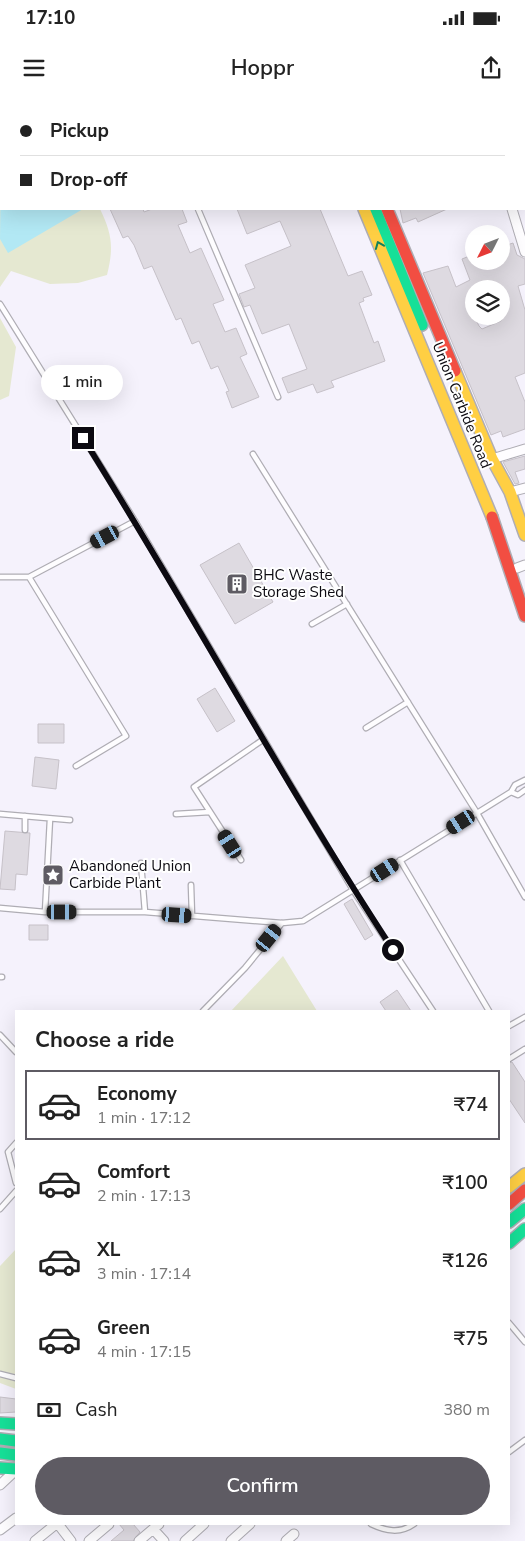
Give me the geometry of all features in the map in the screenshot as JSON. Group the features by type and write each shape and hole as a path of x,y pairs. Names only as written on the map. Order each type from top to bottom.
{"street":[{"name":"Union Carbide Road","path":"364,210 494,522 525,616"},
{"name":"Union Carbide Road","path":"375,210 506,535 521,566 525,590"},
{"path":"387,210 492,459 510,492 525,535"},
{"path":"512,210 523,238 525,252"},
{"path":"492,459 525,448"},
{"path":"510,492 525,488"},
{"path":"510,1186 525,1174"},
{"path":"510,1203 525,1190"},
{"path":"510,1221 525,1209"},
{"path":"510,1242 525,1229"},
{"path":"0,1423 15,1424"},
{"path":"0,1439 15,1441"},
{"path":"0,1453 15,1455"},
{"path":"0,1468 15,1469"},
{"path":"0,1484 15,1470"},
{"path":"0,1530 15,1519"},
{"path":"35,1541 56,1525"},
{"path":"58,1525 71,1541"},
{"path":"89,1541 108,1525"},
{"path":"185,1541 203,1525"},
{"path":"231,1541 249,1525"},
{"path":"139,1541 156,1526 164,1541"},
{"path":"286,1541 294,1534"}],"lane":[{"path":"198,210 278,397"},
{"path":"0,304 135,521 353,890 432,1010"},
{"path":"253,454 408,702 525,897"},
{"path":"0,577 29,577 135,521"},
{"path":"29,577 126,736 76,766"},
{"path":"312,624 347,604"},
{"path":"366,728 408,702"},
{"path":"241,860 194,787 264,740"},
{"path":"0,908 45,912 145,912 282,923 303,921 511,792 515,785 525,780"},
{"path":"511,792 518,795 525,790"},
{"path":"176,814 210,812"},
{"path":"0,814 70,820"},
{"path":"25,816 25,830"},
{"path":"45,912 50,819"},
{"path":"400,860 488,1010"},
{"path":"141,863 145,912"},
{"path":"191,885 192,916"},
{"path":"204,1010 245,968 282,923"},
{"path":"510,1025 525,1017"},
{"path":"0,1035 15,1051"},
{"path":"510,1058 525,1050"},
{"path":"15,1144 8,1152 15,1180"},
{"path":"0,1208 15,1192"},
{"path":"510,1324 525,1342"},
{"path":"0,1374 15,1378"},
{"path":"510,1451 525,1440"},
{"path":"374,1525 392,1530 402,1530 412,1525"}],"green space":[{"path":"0,210 100,210 111,241 111,256 107,275 78,283 50,284 11,271 0,287"},
{"path":"0,318 16,347 9,396 0,400"},
{"path":"283,956 316,1010 232,1010"},
{"path":"15,1250 15,1389 0,1383 0,1266"}],"water":[{"path":"0,210 81,210 8,253 0,239"}],"building":[{"path":"110,210 143,210 144,212 149,210 182,210 187,222 178,225 190,253 201,248 224,300 213,304 225,332 236,328 247,354 240,357 259,397 232,408 226,392 229,391 218,366 211,369 199,341 192,344 181,318 176,320 152,266 144,269 128,236 123,238"},
{"path":"237,210 320,210 348,276 362,271 372,295 363,298 364,301 359,303 374,343 378,341 385,361 331,381 334,387 317,393 313,384 288,393 282,378 307,369 289,324 262,334 250,305 244,307 239,294 255,288 245,265 291,246 280,221 247,234"},
{"path":"400,210 445,210 418,222 416,218 403,223"},
{"path":"513,243 517,255 525,259 525,284 518,286 525,310 525,373 515,377 525,402 525,429 503,437 501,431 491,435 423,273 448,266 456,287 465,282 465,325 478,325 482,329 492,325 510,325 510,280 470,280 466,270 510,270 510,244"},
{"path":"525,456 525,469 515,472 519,483 515,484 503,462"},
{"name":"BHC Waste Storage Shed","path":"239,543 273,602 235,624 200,565"},
{"path":"215,688 235,721 217,732 197,699"},
{"path":"38,724 64,724 64,743 38,743"},
{"path":"35,757 59,760 56,789 32,786"},
{"path":"5,831 30,833 27,875 16,874 15,890 0,889"},
{"path":"352,899 373,935 365,940 344,904"},
{"path":"29,925 48,925 48,940 29,940"},
{"path":"397,990 410,1010 385,1010 380,1002"},
{"path":"512,1062 525,1082 525,1123 510,1100 510,1063"},
{"path":"0,1397 15,1399 15,1412 0,1413"},
{"path":"120,1525 134,1525 140,1532 133,1541 111,1541 124,1530"}],"traffic: fast":[{"path":"375,210 422,325"},
{"path":"510,1221 525,1209"},
{"path":"510,1242 525,1229"},
{"path":"0,1423 15,1424"},
{"path":"0,1439 15,1441"},
{"path":"0,1453 15,1455"},
{"path":"0,1468 15,1469"}],"traffic: slow":[{"path":"364,210 492,517"},
{"path":"455,371 492,459 510,492 525,535"},
{"path":"510,1186 525,1174"}],"traffic: jam":[{"path":"387,210 455,371"},
{"path":"492,517 525,616"},
{"path":"510,1203 525,1190"}],"place":[{"name":"BHC Waste Storage Shed","path":"237,584"},
{"name":"Abandoned Union Carbide Plant","path":"53,875"}],"route":[{"path":"83,438 135,521 353,890 393,950"}]}
